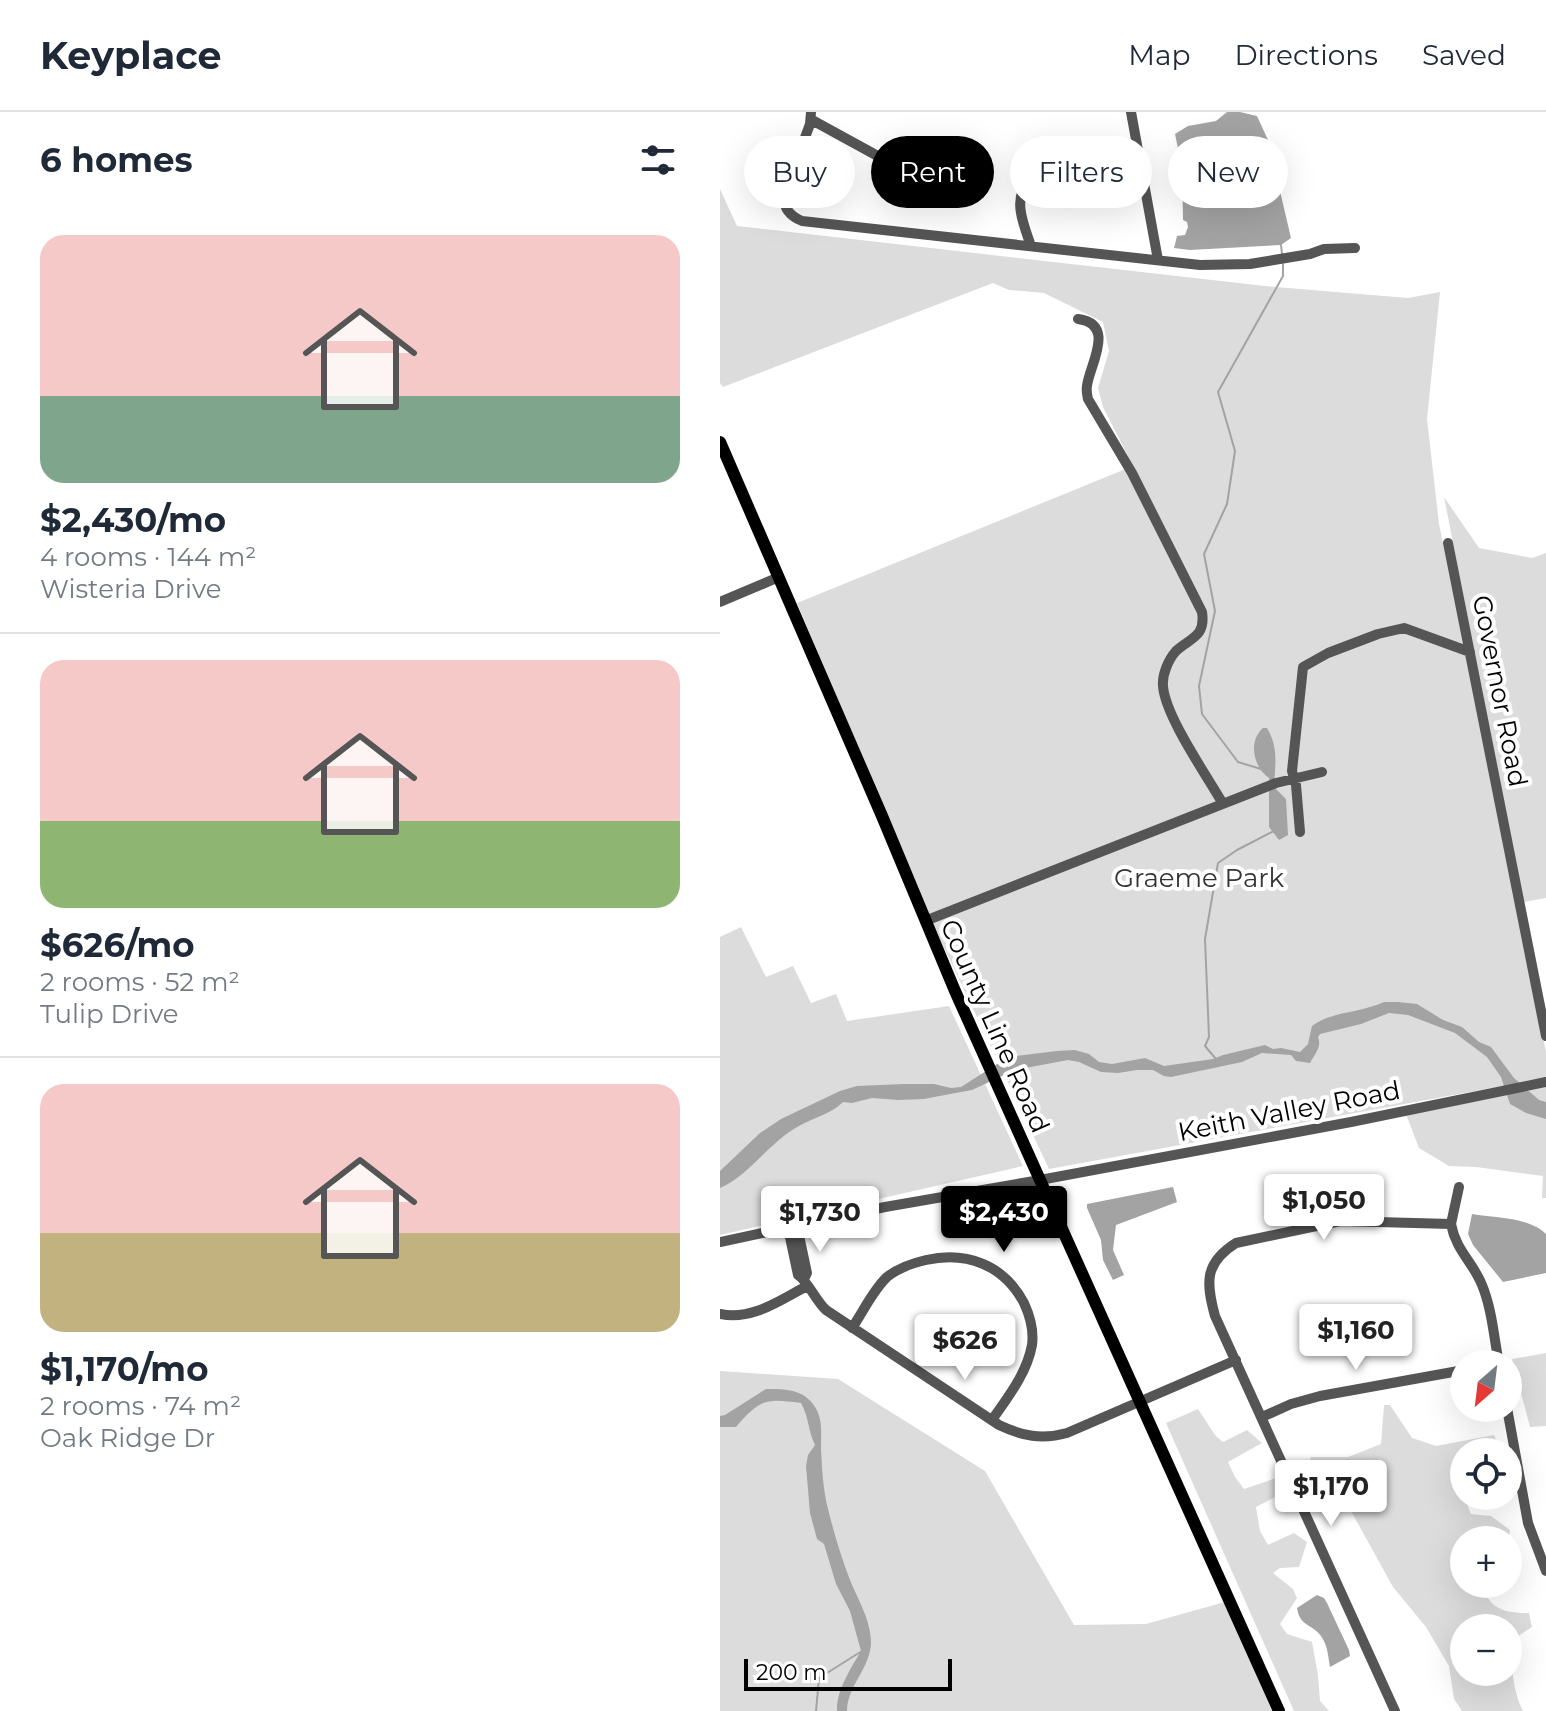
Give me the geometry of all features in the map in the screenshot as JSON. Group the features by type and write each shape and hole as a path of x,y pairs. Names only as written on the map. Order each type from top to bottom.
{"main road":[{"name":"County Line Road","path":"720,442 996,1084 1279,1711"}],"street":[{"path":"1131,112 1136,136"},
{"path":"871,152 811,116 784,195 788,212 802,221 1200,265 1271,261 1324,249 1355,248"},
{"path":"1021,208 1031,246"},
{"path":"1149,208 1158,260"},
{"path":"1078,319 1092,324 1098,339 1098,353 1086,388 1088,399 1137,481 1202,612 1201,628 1176,652 1165,672 1163,685 1174,721 1223,804"},
{"name":"Governor Road","path":"1448,543 1546,1036"},
{"path":"720,602 779,577"},
{"path":"1300,832 1292,771 1303,667 1328,653 1378,634 1404,628 1470,652"},
{"path":"925,921 1272,785 1322,772"},
{"name":"Keith Valley Road","path":"720,1242 885,1207 1546,1082"},
{"path":"1459,1187 1451,1224 1453,1235 1462,1255 1481,1281 1487,1298 1494,1350"},
{"path":"1395,1711 1215,1316 1209,1273 1217,1259 1236,1243 1340,1221 1451,1224"},
{"path":"793,1227 807,1273 806,1282 826,1310 1018,1434 1052,1437 1074,1430 1236,1360"},
{"path":"852,1328 886,1279 916,1263 957,1257 984,1262 998,1270 1019,1293 1033,1334 1025,1367 992,1420"},
{"path":"720,1314 735,1316 752,1313 806,1282"},
{"path":"1262,1417 1320,1396 1450,1373"},
{"path":"1510,1422 1528,1523 1546,1571"}],"green space":[{"name":"Graeme Park","path":"720,189 737,226 1265,286 1408,298 1440,292 1427,419 1439,524 1546,1052 1546,1078 1049,1169 931,920 797,603 1133,466 1103,407 1098,388 1109,351 1103,322 1044,293 1009,290 993,283 723,387 720,383"},
{"path":"1444,497 1479,548 1532,558 1546,553 1546,898 1524,902"},
{"path":"741,927 766,977 793,966 811,1003 836,994 847,1021 949,1006 1023,1166 720,1235 720,937"},
{"path":"1546,1083 1546,1198 1542,1198 1543,1176 1449,1166 1419,1148 1406,1114"},
{"path":"1546,1353 1546,1426 1530,1427 1522,1397 1522,1357"},
{"path":"720,1371 838,1379 985,1471 1074,1625 1146,1624 1225,1602 1272,1711 720,1711"},
{"path":"1384,1405 1390,1405 1412,1438 1436,1446 1450,1443 1450,1510 1469,1510 1471,1514 1491,1516 1505,1526 1450,1526 1450,1598 1488,1598 1499,1608 1529,1613 1532,1627 1522,1634 1522,1614 1450,1614 1450,1673 1426,1627 1393,1587 1351,1511 1318,1512 1302,1484 1311,1457 1348,1457 1381,1444"},
{"path":"1198,1409 1223,1442 1247,1430 1262,1443 1228,1462 1244,1489 1276,1478 1283,1493 1256,1507 1260,1531 1268,1545 1294,1533 1307,1542 1299,1567 1280,1568 1273,1573 1293,1589 1297,1598 1280,1624 1287,1634 1312,1642 1320,1701 1329,1711 1294,1711 1166,1423"},
{"path":"1452,1686 1515,1686 1523,1711 1462,1711 1454,1699"}],"shaded area":[{"path":"1227,112 1257,116 1266,136 1175,136 1188,126 1216,121"},
{"path":"1183,208 1284,208 1291,238 1281,245 1190,250 1174,248 1177,236 1185,235 1188,227 1183,220"},
{"path":"1263,728 1267,728 1271,735 1275,750 1274,787 1286,799 1288,835 1279,840 1269,827 1269,778 1259,767 1254,754 1255,740"},
{"path":"1384,1002 1417,1004 1443,1020 1462,1027 1479,1042 1491,1047 1514,1078 1539,1100 1546,1102 1546,1119 1510,1104 1501,1077 1487,1057 1455,1033 1408,1015 1389,1013 1320,1034 1319,1047 1310,1063 1296,1061 1291,1055 1262,1053 1242,1062 1171,1077 1153,1070 1101,1072 1068,1060 1015,1070 972,1090 924,1099 872,1098 843,1102 788,1133 741,1175 720,1188 720,1171 760,1133 781,1119 857,1086 934,1084 961,1087 1008,1057 1057,1051 1075,1050 1089,1054 1099,1062 1112,1064 1145,1058 1164,1066 1213,1059 1265,1045 1300,1052 1308,1044 1312,1026 1320,1021"},
{"path":"1173,1187 1177,1202 1116,1225 1113,1250 1124,1275 1113,1280 1103,1260 1101,1240 1087,1204"},
{"path":"1472,1214 1521,1221 1539,1228 1546,1234 1546,1273 1503,1282 1473,1245 1468,1234"},
{"path":"766,1389 800,1393 811,1401 819,1417 828,1509 844,1563 866,1618 871,1643 847,1711 837,1711 837,1703 861,1651 850,1611 836,1584 824,1544 817,1539 810,1513 806,1466 808,1455 815,1445 804,1408 801,1403 771,1401 751,1411 736,1427 720,1427 720,1416"},
{"path":"1317,1595 1327,1603 1349,1650 1350,1656 1330,1667 1323,1640 1298,1614 1297,1608"}],"waterway":[{"path":"1281,245 1282,254"},
{"path":"1261,769 1238,762 1202,714 1199,686 1215,611 1204,554 1227,504 1235,451 1218,392 1283,276 1283,264"},
{"path":"1216,1059 1205,1046 1209,1037 1205,939 1218,863 1272,832"},
{"path":"816,1711 819,1678 862,1651"}]}
